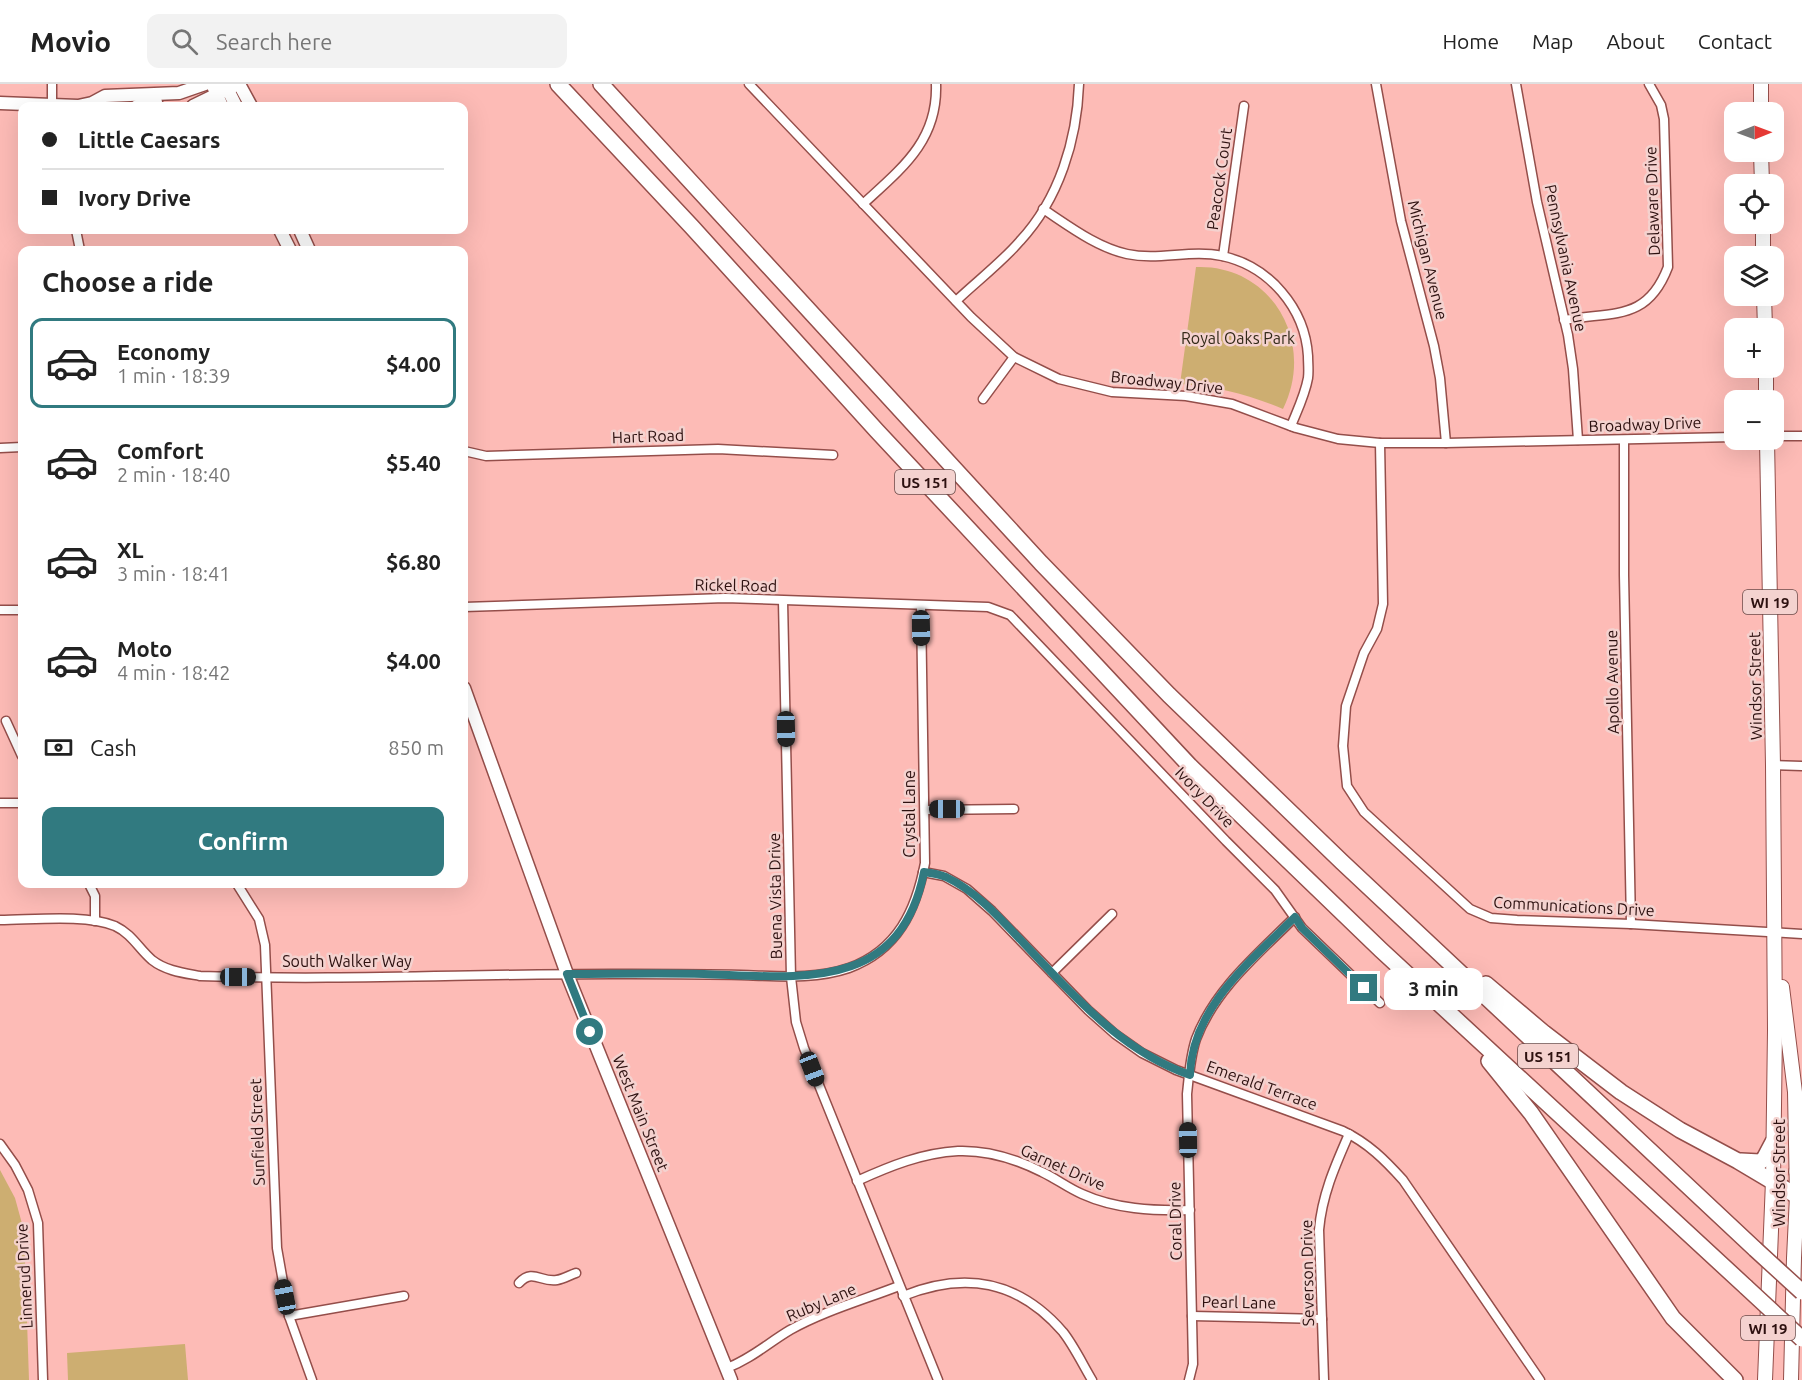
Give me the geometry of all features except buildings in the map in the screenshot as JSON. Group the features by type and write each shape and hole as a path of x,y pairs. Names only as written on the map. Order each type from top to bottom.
{"highway":[{"name":"US 151","path":"558,84 1190,766 1406,974 1802,1339"},
{"name":"US 151","path":"601,84 1041,563 1169,695 1342,862 1802,1292"},
{"path":"1342,862 1544,1034 1621,1092 1680,1130 1800,1197"},
{"path":"1406,974 1499,1072 1531,1113 1674,1318 1735,1380"},
{"path":"1738,1161 1760,1162 1764,1160 1773,1142"},
{"path":"1718,1364 1745,1380"}],"main road":[{"path":"98,102 105,96 185,90 205,84"},
{"path":"1761,84 1761,102"},
{"path":"164,102 185,90"},
{"path":"201,102 225,90 244,102"},
{"path":"0,103 18,104"},
{"name":"Windsor Street","path":"1765,1380 1773,1181 1775,1030 1767,450"},
{"name":"West Main Street","path":"468,699 567,974 729,1374"},
{"name":"Windsor Street","path":"1773,932 1790,1041 1800,1197 1791,1380"}],"street":[{"path":"52,84 52,102"},
{"name":"Broadway Drive","path":"749,84 956,301 1014,357 1059,379 1116,393 1186,396 1232,404 1291,426 1338,439 1380,443 1724,436"},
{"path":"863,204 914,155 925,137 935,103 936,84"},
{"path":"956,301 1020,241 1043,209 1062,171 1069,150 1079,104 1079,84"},
{"name":"Michigan Avenue","path":"1376,84 1401,221 1434,346 1440,378 1446,443"},
{"name":"Pennsylvania Avenue","path":"1516,84 1537,202 1573,369 1578,440"},
{"name":"Delaware Drive","path":"1564,320 1627,311 1639,306 1659,288 1668,267 1664,119 1660,105 1649,84"},
{"name":"Peacock Court","path":"1224,256 1244,106"},
{"path":"1043,209 1102,246 1125,254 1150,258 1208,254 1224,256 1248,265 1265,275 1285,295 1296,314 1307,345 1308,377 1291,426"},
{"path":"983,399 1014,357"},
{"path":"1784,436 1802,436"},
{"name":"Apollo Avenue","path":"1624,440 1625,514 1623,530 1631,924"},
{"name":"Communications Drive","path":"1380,443 1383,604 1377,629 1364,652 1346,706 1343,736 1347,786 1364,812 1445,888 1475,912 1491,918 1802,934"},
{"path":"0,448 18,447"},
{"name":"Hart Road","path":"468,452 486,456 718,449 833,455"},
{"name":"Rickel Road","path":"468,608 700,598 988,607 1006,613"},
{"name":"Buena Vista Drive","path":"783,601 793,1003 804,1048 938,1380"},
{"name":"Crystal Lane","path":"567,974 791,977 828,974 851,967 873,956 891,941 906,922 915,903 925,863 921,606"},
{"path":"0,610 18,610"},
{"name":"Ivory Drive","path":"1006,613 1275,890 1302,928 1380,1004"},
{"path":"6,721 18,747"},
{"path":"1773,765 1802,766"},
{"path":"0,803 18,803"},
{"path":"925,810 1014,809"},
{"name":"Emerald Terrace","path":"924,872 944,876 968,890 1115,1034 1142,1053 1190,1075 1349,1134 1382,1157 1403,1180 1540,1380"},
{"path":"91,888 95,896 95,921"},
{"name":"Sunfield Street","path":"239,888 262,928 265,945 276,1248 289,1316 312,1380"},
{"path":"1052,973 1112,914"},
{"name":"Coral Drive","path":"1189,1380 1193,1364 1187,1094 1196,1040 1217,1000 1246,965 1295,917"},
{"name":"South Walker Way","path":"0,920 79,920 114,926 128,934 152,960 167,968 200,976 567,974"},
{"name":"Severson Drive","path":"1324,1380 1320,1212 1322,1200 1349,1134"},
{"name":"Linnerud Drive","path":"0,1144 15,1165 28,1191 38,1223 43,1380"},
{"name":"Garnet Drive","path":"858,1181 911,1159 936,1153 960,1151 986,1153 1022,1163 1083,1195 1119,1206 1190,1210"},
{"path":"519,1283 523,1278 536,1275 548,1280 556,1280 576,1273"},
{"path":"903,1296 924,1288 956,1281 979,1283 1004,1289 1028,1300 1064,1334 1092,1380"},
{"name":"Ruby Lane","path":"729,1374 790,1330 899,1286"},
{"path":"289,1316 404,1296"},
{"name":"Pearl Lane","path":"1192,1316 1322,1319"}],"green space":[{"name":"Royal Oaks Park","path":"1196,267 1223,270 1246,279 1266,293 1280,312 1290,334 1294,359 1292,384 1283,409 1233,392 1180,384"},
{"path":"0,1170 15,1198 24,1231 29,1380 0,1380"},
{"path":"185,1344 188,1380 68,1380 67,1353"}],"route":[{"path":"590,1032 567,974 791,977 828,974 851,967 873,956 891,941 906,922 915,903 924,872 944,876 968,890 1115,1034 1142,1053 1190,1075 1190,1064 1196,1040 1206,1017 1217,1000 1246,965 1295,917 1302,928 1364,988"}]}
